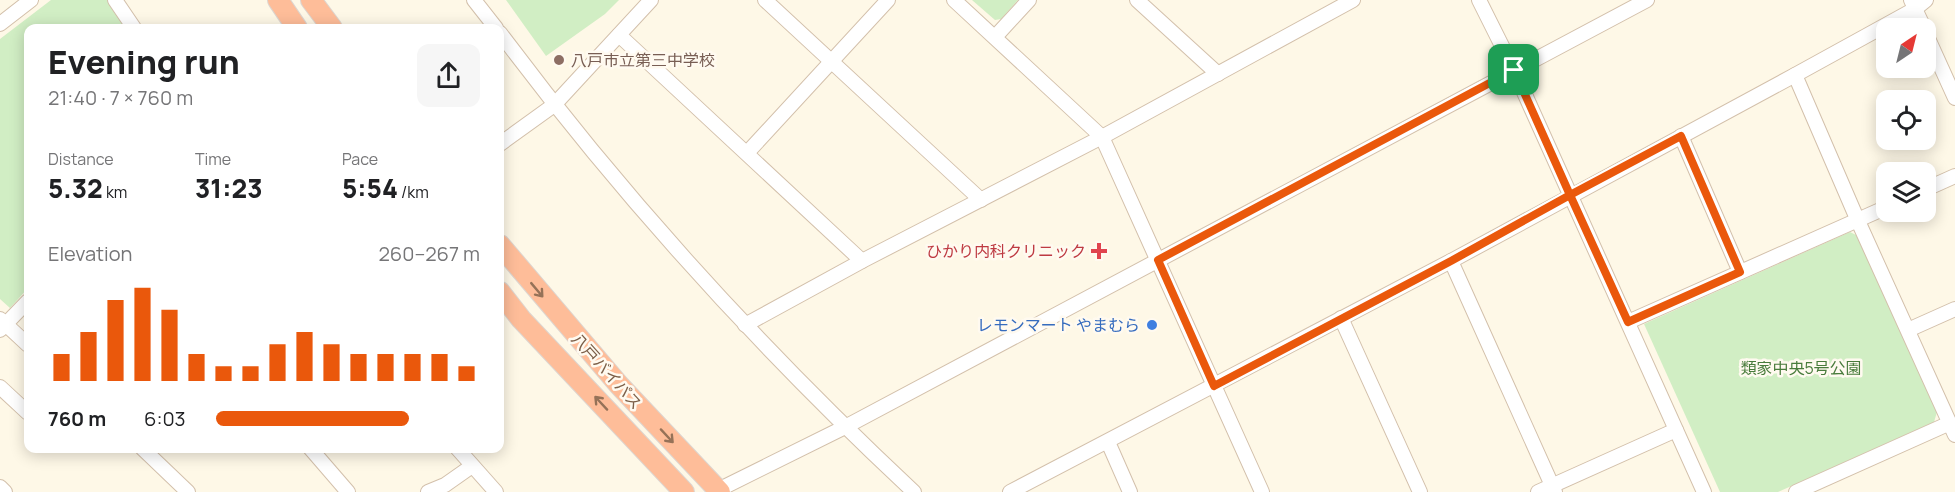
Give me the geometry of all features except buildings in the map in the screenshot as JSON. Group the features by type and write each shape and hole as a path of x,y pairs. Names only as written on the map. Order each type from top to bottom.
{"highway":[{"path":"278,0 294,24"},
{"path":"311,0 329,24"},
{"name":"八戸バイパス","path":"504,250 611,376 717,491"},
{"name":"八戸バイパス","path":"504,297 521,319 684,492"}],"street":[{"path":"0,24 31,0"},
{"path":"115,0 131,24"},
{"path":"474,0 493,24"},
{"path":"504,141 554,105 651,0"},
{"path":"765,0 981,200"},
{"path":"747,153 888,0"},
{"path":"954,0 1102,137 1262,492"},
{"path":"994,38 1029,0"},
{"path":"1137,0 1218,74"},
{"path":"1323,0 1334,10"},
{"path":"745,325 862,261 1102,137 1353,0"},
{"path":"1479,0 1514,70 1704,492"},
{"path":"717,491 845,427 1647,0"},
{"path":"1010,492 1451,261 1796,75 1913,4 1926,0"},
{"path":"1913,4 1919,18"},
{"path":"619,35 862,261"},
{"path":"504,38 554,105 647,217 745,325 845,427 914,492"},
{"path":"1936,56 1955,98"},
{"path":"1796,75 1858,221 1952,429 1796,492"},
{"path":"1681,136 1740,272"},
{"path":"1936,185 1955,176"},
{"path":"1628,322 1876,212"},
{"path":"1451,261 1554,489"},
{"path":"24,305 2,325 24,342"},
{"path":"1908,330 1955,309"},
{"path":"1341,318 1420,492"},
{"path":"0,387 24,409"},
{"path":"1538,492 1554,489 1676,430"},
{"path":"1108,442 1130,492"},
{"path":"152,453 188,492"},
{"path":"314,453 348,492"},
{"path":"461,453 496,492"},
{"path":"428,492 445,485 472,466"},
{"path":"0,488 5,492"}],"green space":[{"path":"51,0 107,0 123,24 24,24 24,292 10,308 0,299 0,39"},
{"path":"506,0 619,0 605,14 546,56"},
{"path":"972,0 1018,0 1001,19 995,20"},
{"name":"類家中央5号公園","path":"1850,232 1860,237 1937,412 1934,422 1778,492 1720,492 1644,324"}],"place":[{"name":"八戸市立第三中学校","path":"559,60"},
{"name":"ひかり内科クリニック","path":"1099,251"},
{"name":"レモンマート やまむら","path":"1152,325"}],"route":[{"path":"1514,70 1158,260 1214,386 1451,261 1570,195 1628,322 1740,272 1681,136 1570,195 1514,70"}]}
